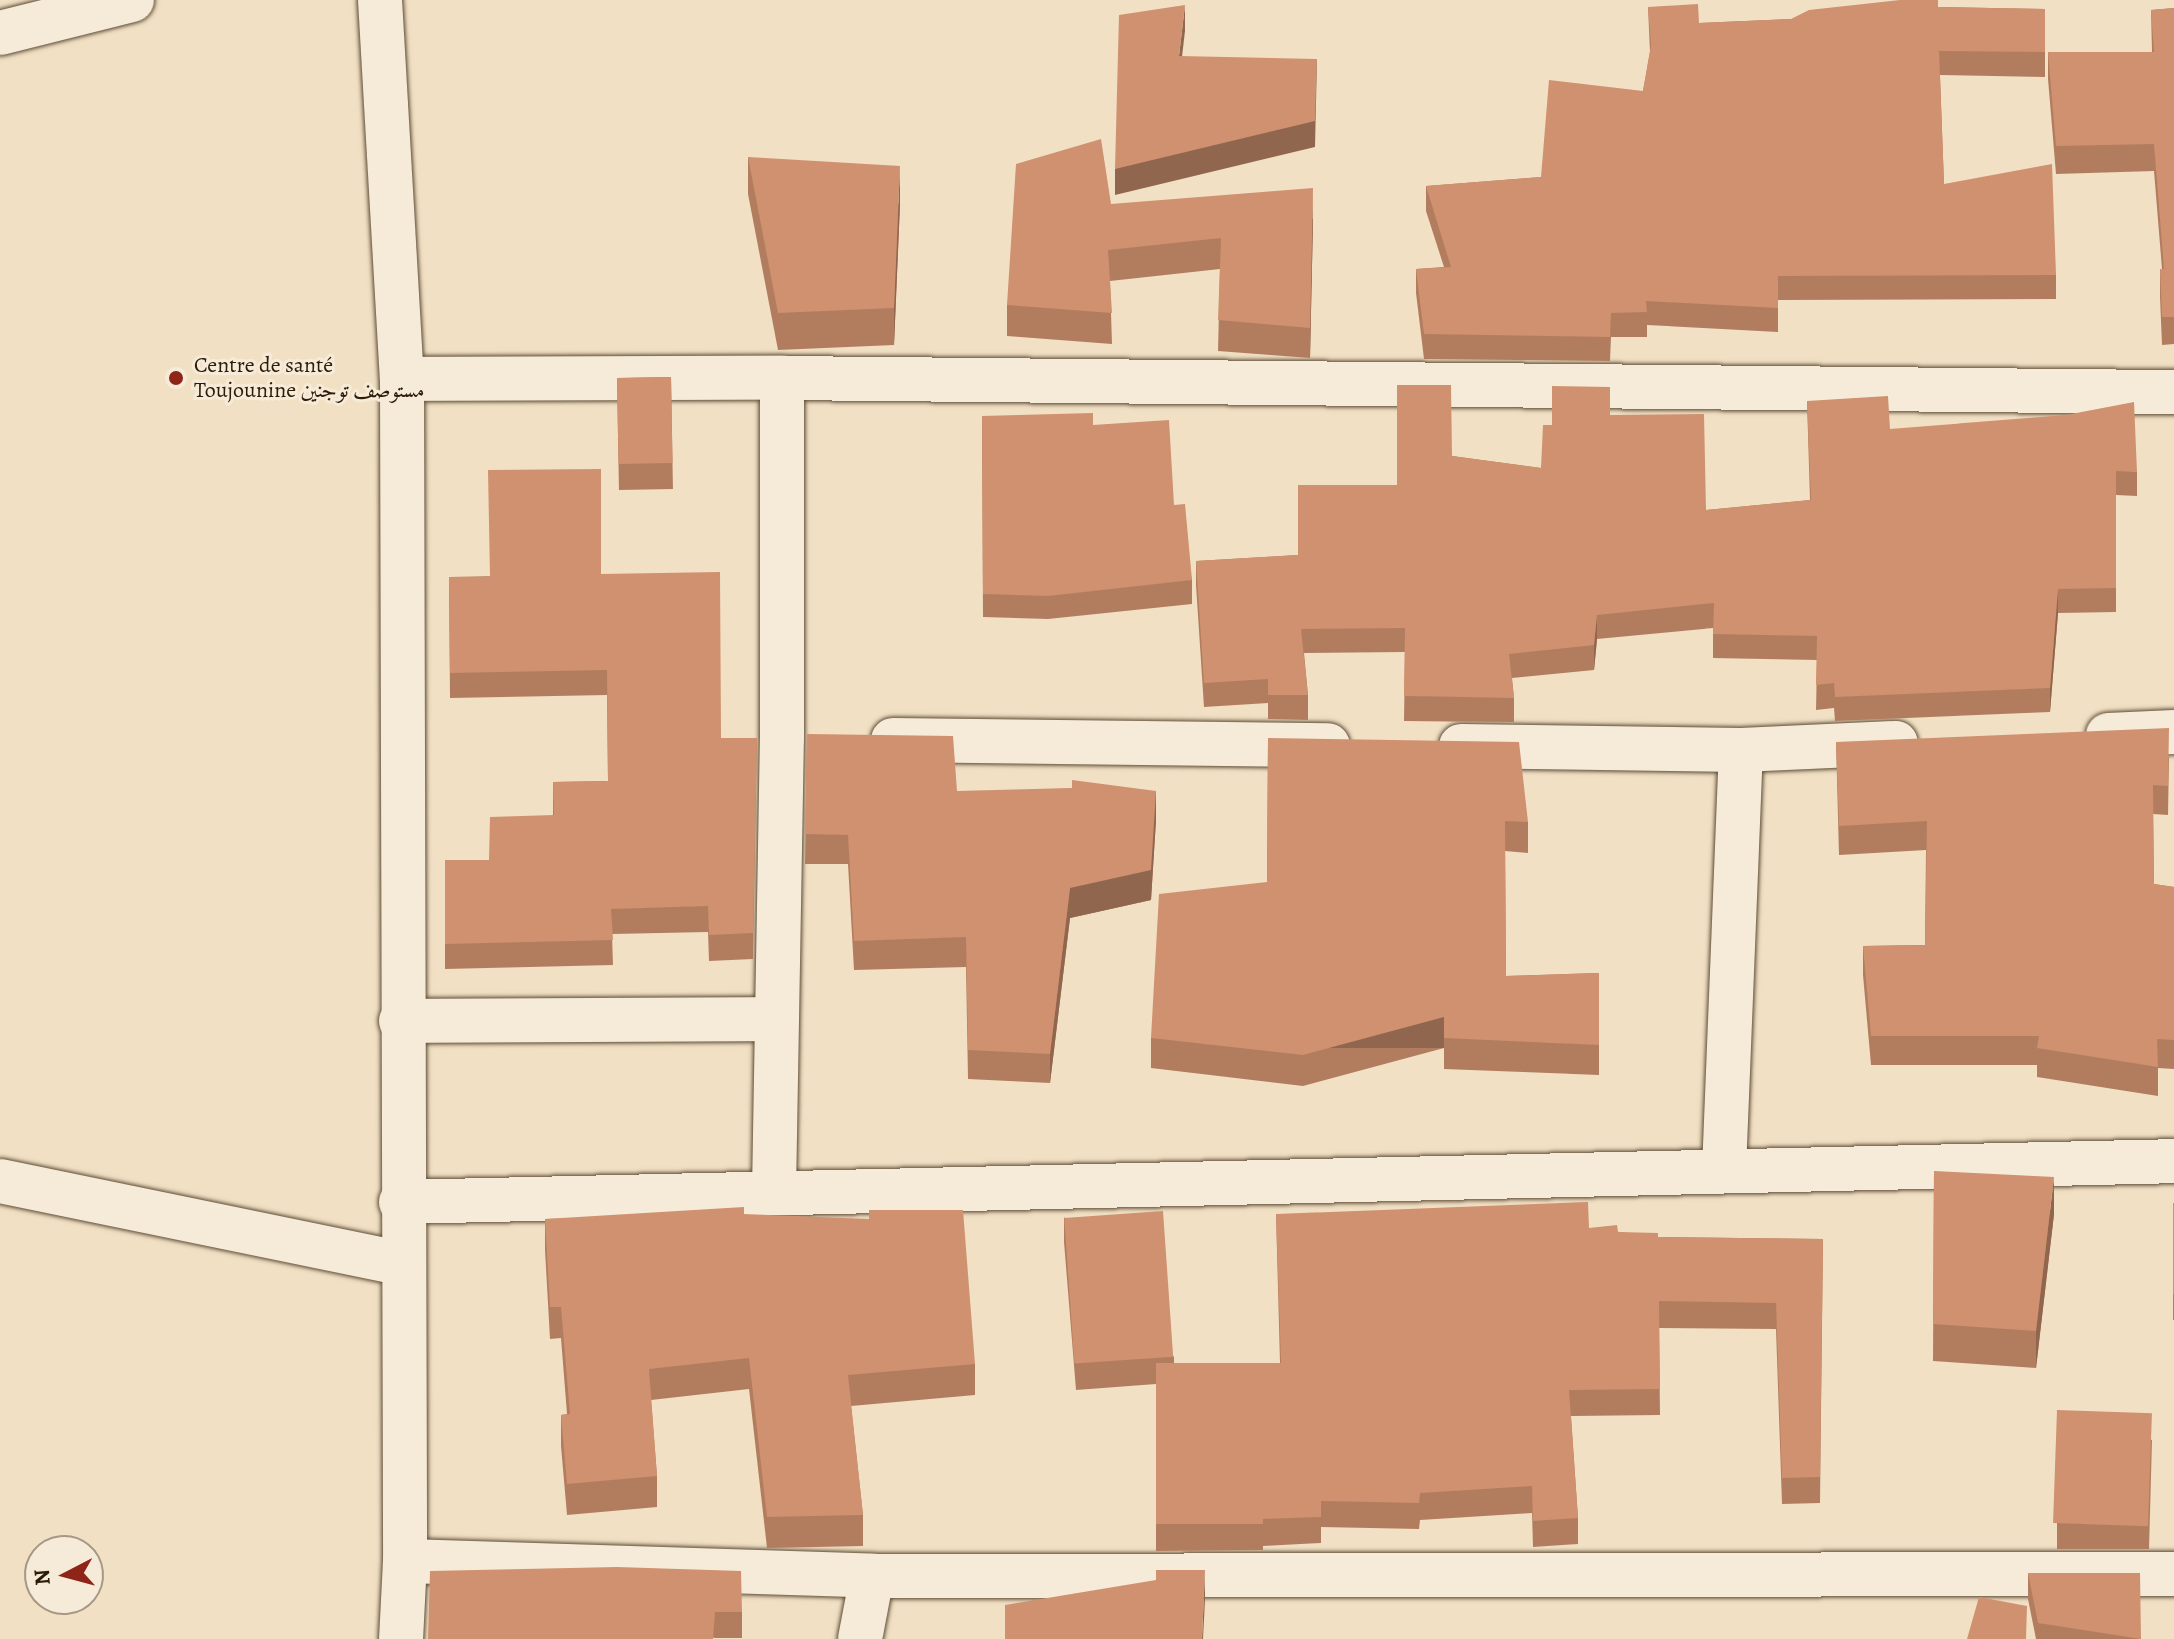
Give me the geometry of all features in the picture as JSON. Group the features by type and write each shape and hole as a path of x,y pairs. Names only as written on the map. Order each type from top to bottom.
{"street":[{"path":"6,21 132,0"},
{"path":"380,0 402,379 400,1263 405,1561 401,1639"},
{"path":"402,379 782,378 2174,392"},
{"path":"774,1192 782,738 782,378"},
{"path":"2066,737 2174,732"},
{"path":"782,738 1373,745"},
{"path":"1421,746 1741,750 1942,741"},
{"path":"1724,1171 1741,750"},
{"path":"401,1021 777,1019"},
{"path":"401,1202 2174,1161"},
{"path":"0,1181 400,1263"},
{"path":"405,1561 872,1576 2174,1574"},
{"path":"860,1639 872,1576"}],"building":[{"path":"1900,0 1938,0 1938,7 2045,9 2045,52 1939,51 1944,184 2052,164 2056,275 1778,276 1778,308 1646,301 1647,312 1611,313 1610,337 1424,334 1416,269 1451,267 1426,186 1541,177 1549,80 1643,91 1651,45 1648,7 1698,4 1699,23 1791,19 1809,10"},
{"path":"1185,5 1179,56 1317,59 1315,121 1115,169 1119,15"},
{"path":"2174,8 2174,317 2162,317 2160,269 2164,269 2154,144 2056,146 2048,52 2154,52 2151,10"},
{"path":"1101,139 1111,204 1313,188 1310,328 1218,320 1221,238 1108,250 1112,313 1007,305 1016,164"},
{"path":"748,157 900,166 894,308 778,313"},
{"path":"671,377 673,463 619,464 617,378"},
{"path":"1397,385 1451,385 1452,456 1541,468 1543,425 1552,425 1552,386 1610,387 1610,415 1704,414 1706,510 1811,500 1807,401 1888,396 1890,429 2066,415 2134,402 2137,472 2116,471 2116,588 2058,589 2050,688 1835,697 1834,683 1816,685 1817,636 1713,634 1714,603 1597,615 1594,645 1509,654 1514,698 1404,696 1405,628 1301,629 1308,695 1268,695 1268,679 1204,683 1196,561 1298,555 1298,485 1397,485"},
{"path":"1093,413 1093,425 1169,420 1174,505 1185,504 1192,580 1048,596 983,594 982,416"},
{"path":"601,469 601,574 720,572 721,738 757,738 753,933 709,935 708,906 611,909 613,940 445,944 445,860 489,860 490,817 554,815 553,782 608,781 607,670 450,673 449,577 490,577 488,470"},
{"path":"2169,728 2168,786 2153,785 2154,884 2174,887 2174,1040 2157,1039 2158,1067 2037,1048 2039,1036 1871,1036 1863,946 1925,945 1927,821 1839,826 1836,742"},
{"path":"807,734 953,736 957,791 1072,788 1072,780 1156,791 1151,870 1070,888 1050,1054 968,1050 966,937 854,941 848,835 805,834"},
{"path":"1268,738 1519,742 1528,822 1505,821 1506,976 1599,973 1599,1045 1444,1038 1444,1017 1303,1055 1151,1038 1159,894 1267,882"},
{"path":"1934,1171 2054,1177 2036,1331 1933,1324"},
{"path":"1588,1202 1589,1228 1617,1225 1618,1232 1658,1233 1658,1237 1823,1239 1820,1477 1782,1478 1776,1303 1659,1301 1660,1389 1569,1390 1578,1518 1533,1521 1532,1486 1420,1493 1419,1503 1321,1501 1321,1517 1263,1519 1263,1524 1156,1524 1156,1363 1281,1363 1276,1214"},
{"path":"2174,1203 2174,1294 2173,1294"},
{"path":"744,1207 744,1214 869,1219 869,1210 963,1210 975,1364 848,1375 863,1515 767,1517 749,1358 649,1369 657,1476 567,1484 561,1415 570,1414 561,1307 550,1307 545,1219"},
{"path":"1163,1211 1173,1357 1074,1364 1064,1218"},
{"path":"2057,1410 2152,1413 2148,1526 2053,1523"},
{"path":"617,1567 741,1571 742,1612 715,1612 713,1639 428,1639 430,1571"},
{"path":"1156,1570 1205,1570 1202,1639 1005,1639 1005,1605 1156,1580"},
{"path":"2028,1573 2140,1573 2141,1639 2038,1623"},
{"path":"1979,1597 2027,1606 2026,1639 1967,1639"}],"place":[{"name":"Centre de santé Toujounine مستوصف توجنين","path":"176,378"}]}
